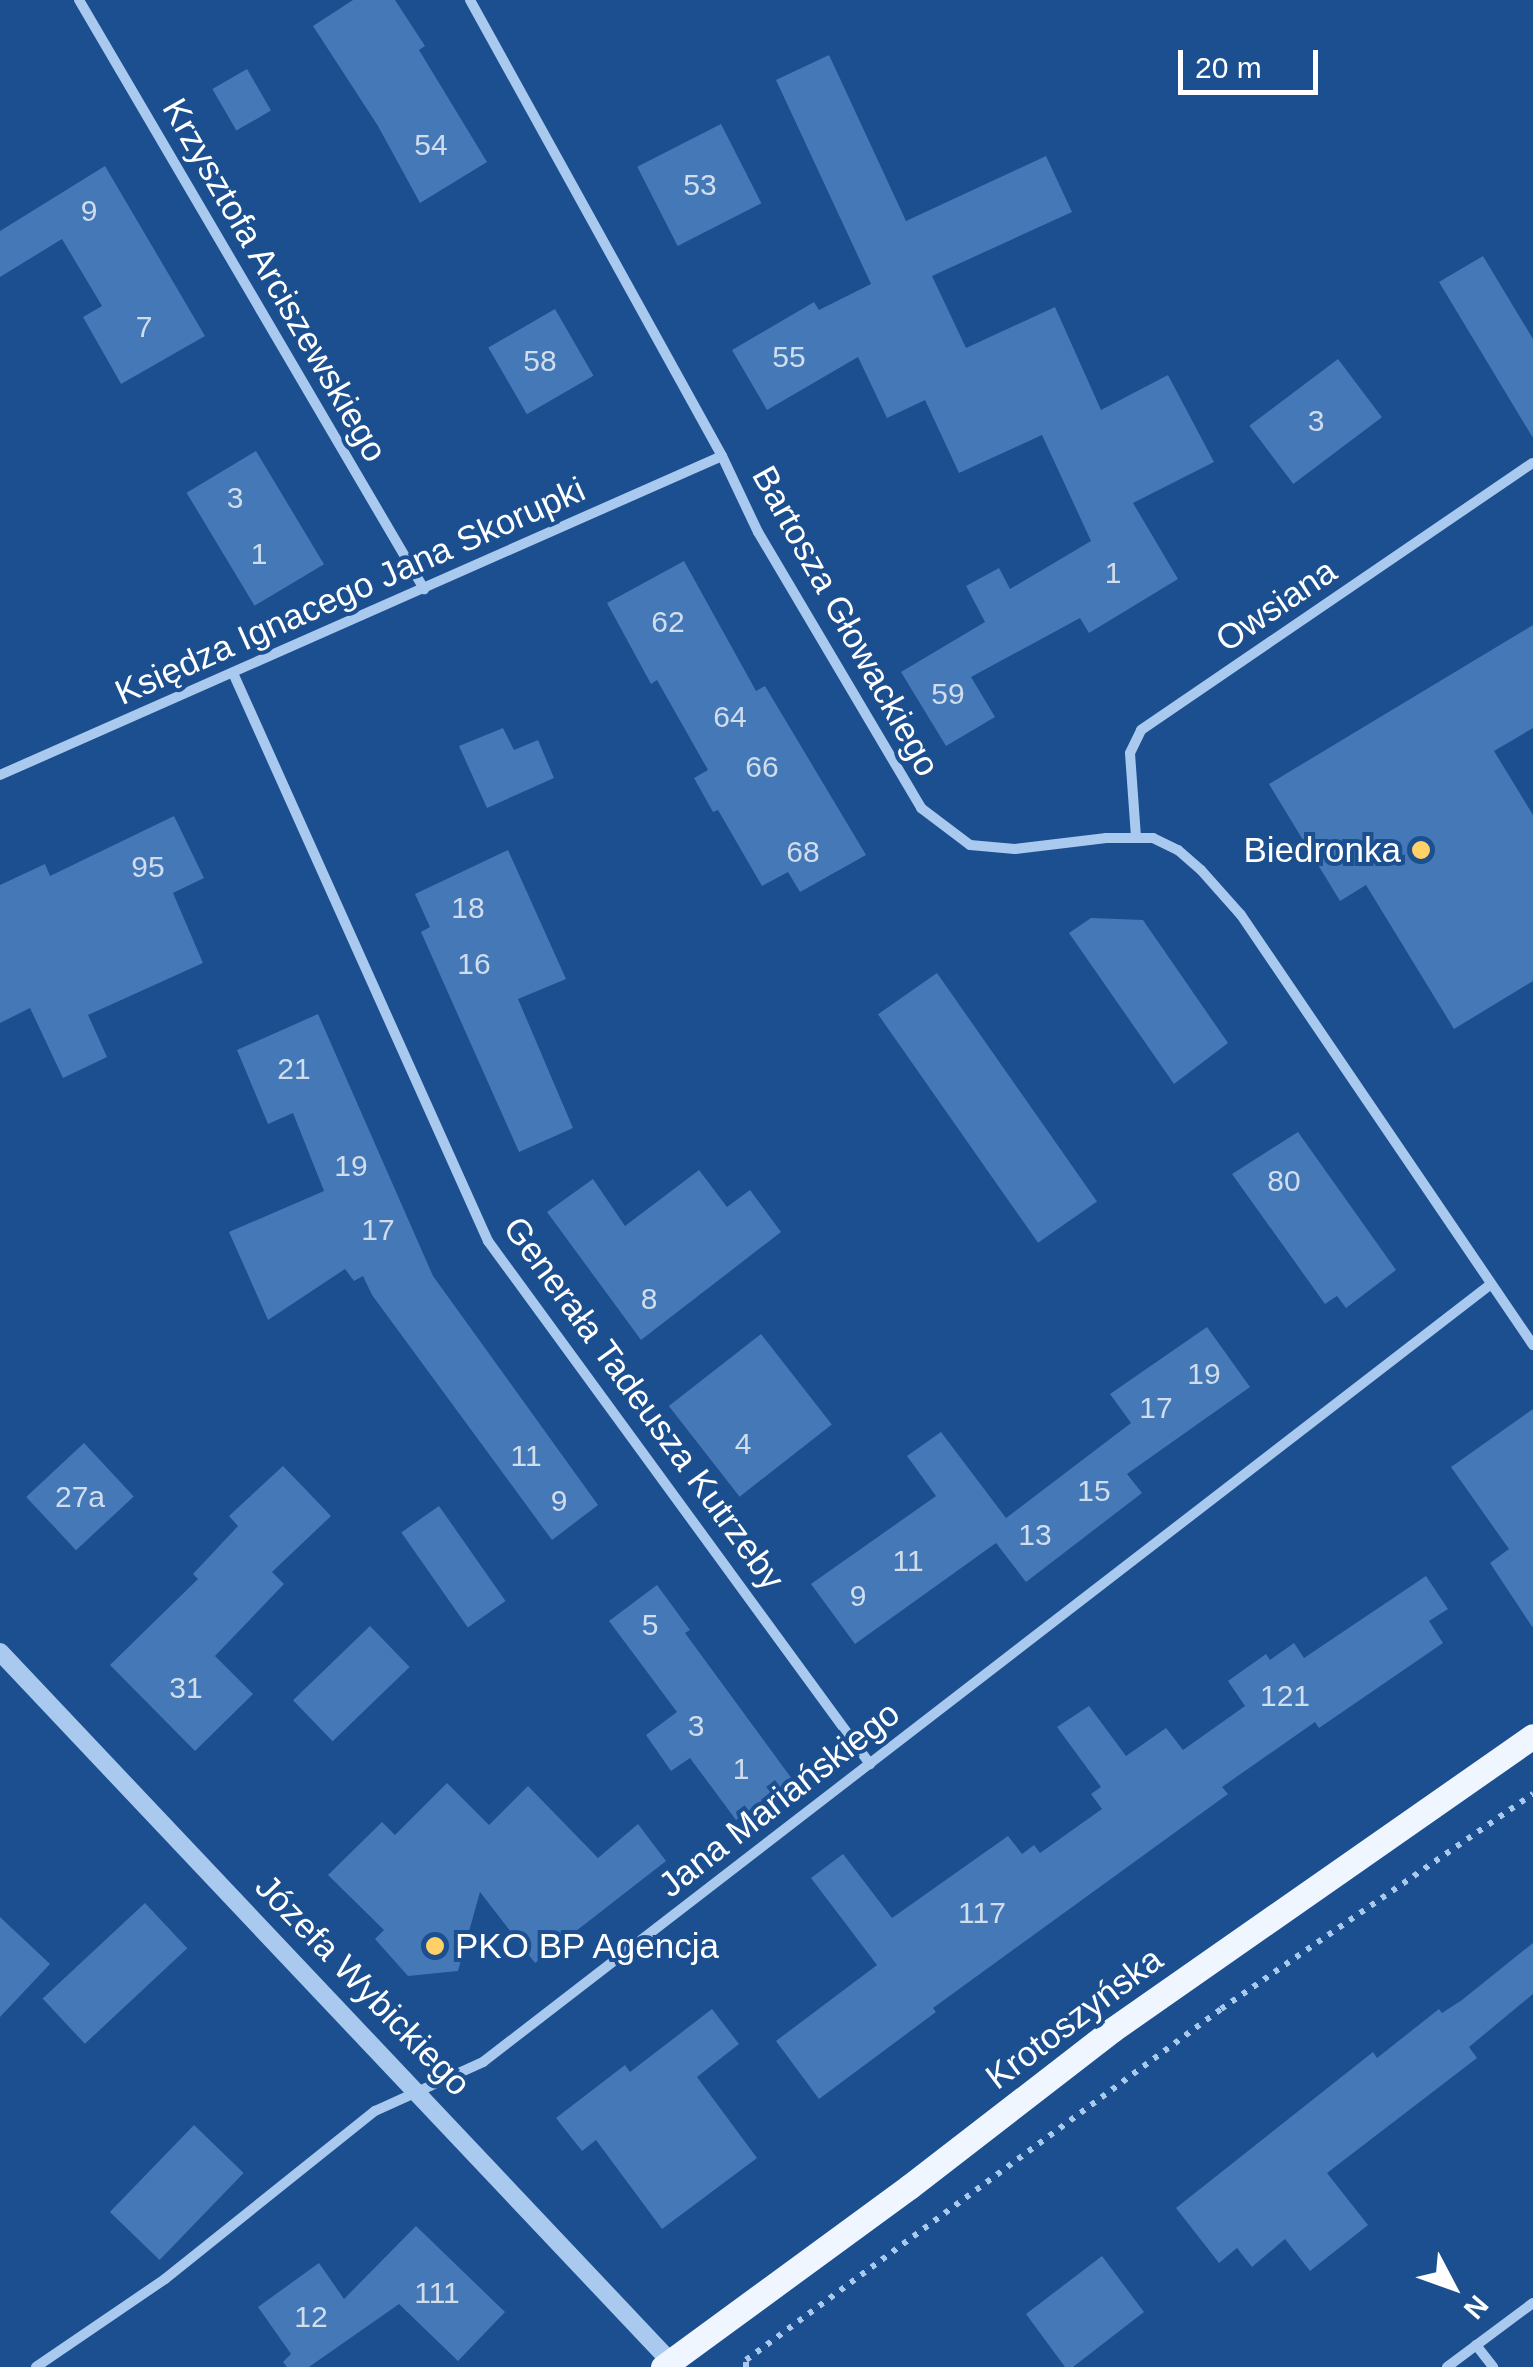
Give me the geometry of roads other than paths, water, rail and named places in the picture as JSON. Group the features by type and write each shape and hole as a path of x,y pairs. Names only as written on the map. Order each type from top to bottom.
{"main road":[{"name":"Krotoszyńska","path":"670,2365 898,2196 1112,2030 1533,1736"}],"street":[{"name":"Krzysztofa Arciszewskiego","path":"78,0 424,589"},
{"name":"Bartosza Głowackiego","path":"470,0 722,456 758,532 921,808 953,836 990,850 1136,837 1153,838 1178,850 1222,891 1533,1345"},
{"name":"Księdza Ignacego Jana Skorupki","path":"0,775 722,456"},
{"name":"Owsiana","path":"1136,837 1130,753 1141,730 1533,463"},
{"name":"Generała Tadeusza Kutrzeby","path":"233,673 488,1241 870,1764"},
{"name":"Jana Mariańskiego","path":"36,2367 166,2279 376,2111 483,2062 1490,1284"},
{"name":"Józefa Wybickiego","path":"0,1652 419,2090 670,2365"},
{"path":"1446,2367 1533,2302"},
{"path":"1476,2345 1493,2367"}],"place":[{"name":"Biedronka","path":"1421,850"},
{"name":"PKO BP Agencja","path":"435,1946"}]}
